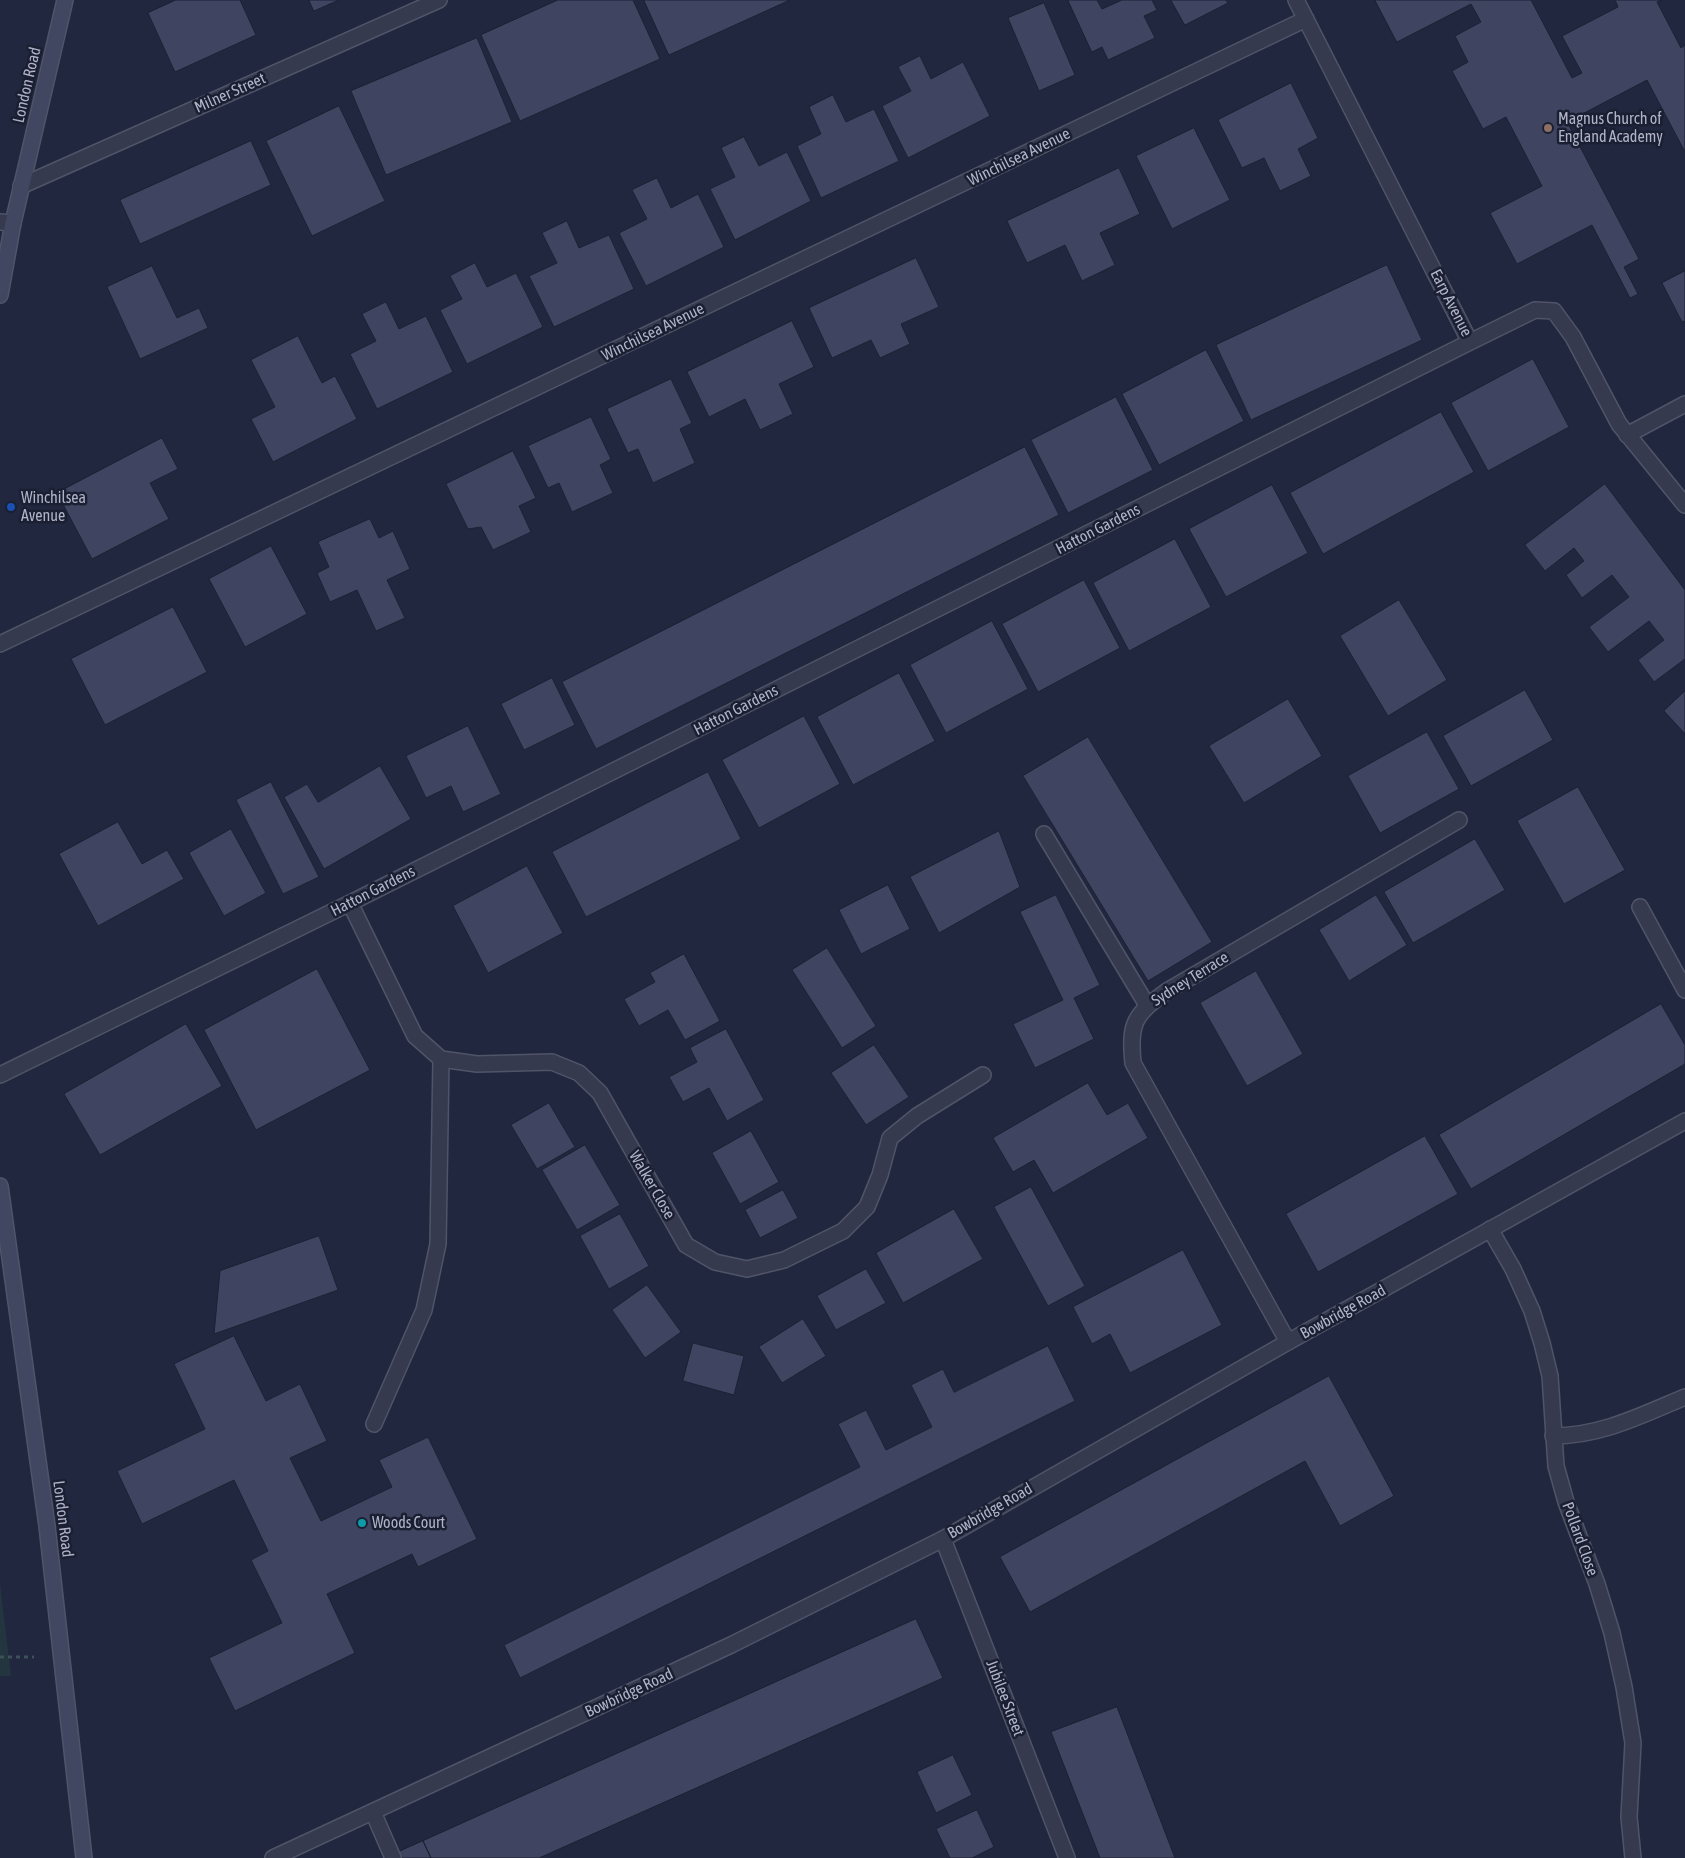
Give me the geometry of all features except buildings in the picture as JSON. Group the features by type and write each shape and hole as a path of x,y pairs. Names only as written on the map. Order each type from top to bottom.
{"main road":[{"name":"London Road","path":"0,295 6,222 21,186 65,0"},
{"name":"London Road","path":"0,1186 47,1526 84,1858"}],"street":[{"name":"Milner Street","path":"21,186 438,0"},
{"name":"Earp Avenue","path":"1296,0 1470,342 1535,310 1554,311 1573,337 1619,424 1685,505"},
{"name":"Winchilsea Avenue","path":"0,644 1306,20"},
{"name":"Hatton Gardens","path":"0,1075 350,903 1470,342"},
{"path":"1628,435 1685,404"},
{"name":"Sydney Terrace","path":"1288,1342 1133,1063 1130,1036 1140,1014 1147,1005 1166,990 1459,820"},
{"path":"1044,834 1147,1005"},
{"path":"350,903 415,1036 441,1059 438,1244 424,1310 374,1424"},
{"path":"1640,907 1685,990"},
{"name":"Walker Close","path":"441,1059 477,1064 552,1062 579,1073 600,1093 686,1245 715,1262 747,1269 784,1260 842,1231 867,1207 880,1175 890,1138 917,1116 983,1075"},
{"name":"Bowbridge Road","path":"273,1858 731,1645 943,1538 1288,1342 1685,1121"},
{"name":"Pollard Close","path":"1490,1229 1513,1269 1532,1311 1542,1344 1550,1376 1556,1466 1566,1502 1597,1584 1612,1633 1624,1687 1633,1743 1629,1817 1633,1858"},
{"path":"1553,1436 1588,1434 1605,1429 1685,1397"},
{"name":"Jubilee Street","path":"943,1538 1067,1858"},
{"path":"374,1812 393,1858"}],"path":[{"path":"0,1657 62,1656"}],"shaded area":[{"path":"0,1583 11,1676 0,1676"}],"place":[{"name":"Magnus Church of England Academy","path":"1548,128"},
{"name":"Winchilsea Avenue","path":"11,507"},
{"name":"Woods Court","path":"362,1523"}]}
